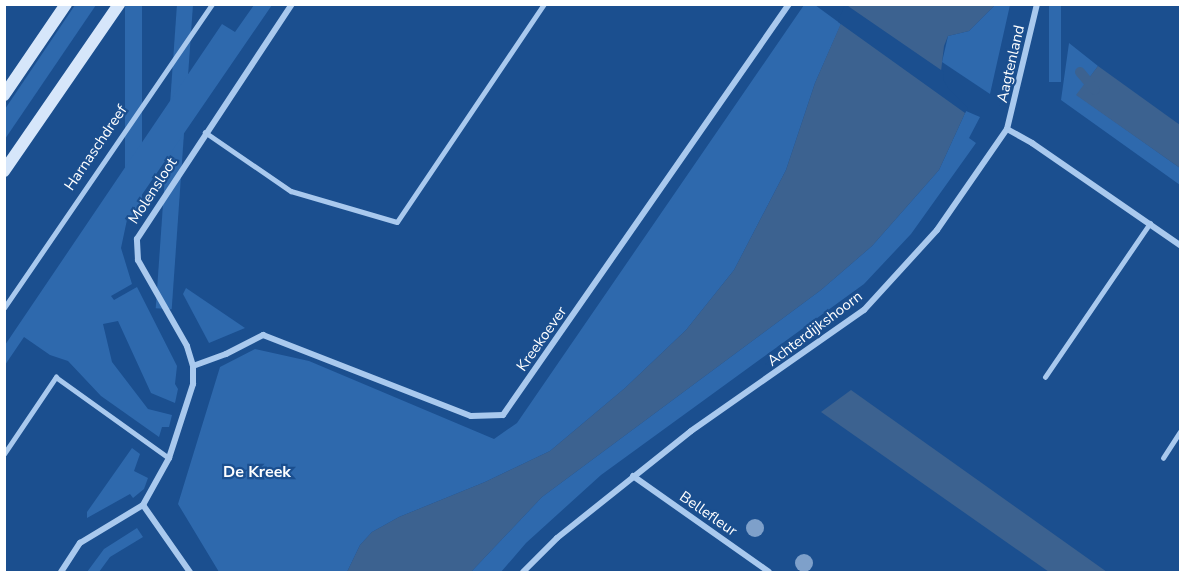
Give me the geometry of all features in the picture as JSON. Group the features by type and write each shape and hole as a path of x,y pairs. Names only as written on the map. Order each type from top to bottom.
{"street":[{"path":"4,95 66,4"},
{"path":"4,171 119,4"},
{"name":"Molensloot","path":"61,573 80,543 142,505 169,458 193,384 193,366 187,346 138,260 136,239 292,4"},
{"name":"Kreekoever","path":"193,366 226,354 263,335 471,416 503,415 789,4"},
{"name":"Aagtenland","path":"1007,129 1037,4"},
{"path":"1007,129 1180,245"},
{"name":"Achterdijkshoorn","path":"523,573 557,538 691,430 864,310 937,230 1007,129"},
{"name":"Bellefleur","path":"633,476 769,573"},
{"path":"142,505 190,573"}],"lane":[{"name":"Harnaschdreef","path":"4,308 212,4"},
{"path":"205,132 291,191 397,222 544,4"},
{"path":"1045,376 1150,223"},
{"path":"4,454 56,377 169,458"},
{"path":"1163,458 1180,432"}],"shaded area":[{"path":"177,4 193,5 172,309 156,308"},
{"path":"75,5 96,5 5,139 5,109"},
{"path":"125,5 142,5 142,219 125,219"},
{"path":"254,5 272,5 128,215 121,248 132,284 111,296 114,300 137,287 177,366 175,384 178,389 175,403 151,393 118,321 103,324 112,362 148,409 172,415 169,427 162,427 159,437 101,396 68,361 50,355 24,337 5,365 5,345 222,24 235,32"},
{"path":"804,5 815,5 841,24 815,83 786,170 734,270 686,330 625,388 550,451 485,482 399,517 372,532 360,545 347,572 219,572 178,504 220,367 255,349 309,361 494,439 517,423"},
{"path":"849,5 995,5 969,31 948,36 944,46 940,80 945,90 966,111 939,170 872,246 821,290 542,497 471,572 347,572 360,545 372,532 399,517 485,482 550,451 625,388 686,330 734,270 786,170 815,83"},
{"path":"995,5 1010,5 990,94 942,62 948,36 969,31"},
{"path":"1049,5 1061,5 1061,82 1049,82"},
{"path":"1069,43 1098,66 1077,95 1180,168 1180,185 1061,100"},
{"path":"1098,66 1180,125 1180,168 1076,95"},
{"path":"966,111 980,117 969,138 976,143 911,234 864,284 601,475 526,543 501,572 471,572 542,497 821,290 872,246 939,170"},
{"path":"186,288 245,328 209,343 183,294"},
{"path":"851,390 1107,572 1049,572 821,412"},
{"path":"132,448 140,454 134,471 148,478 144,489 133,498 130,494 87,518 87,512"},
{"path":"137,528 143,537 110,557 99,572 87,572 104,549"}],"pier":[{"path":"845,4 944,72 943,79 948,88 968,108 965,113 838,22"}],"waterway":[{"path":"1080,72 1095,90"}],"district":[{"name":"De Kreek","path":"257,472"}]}
